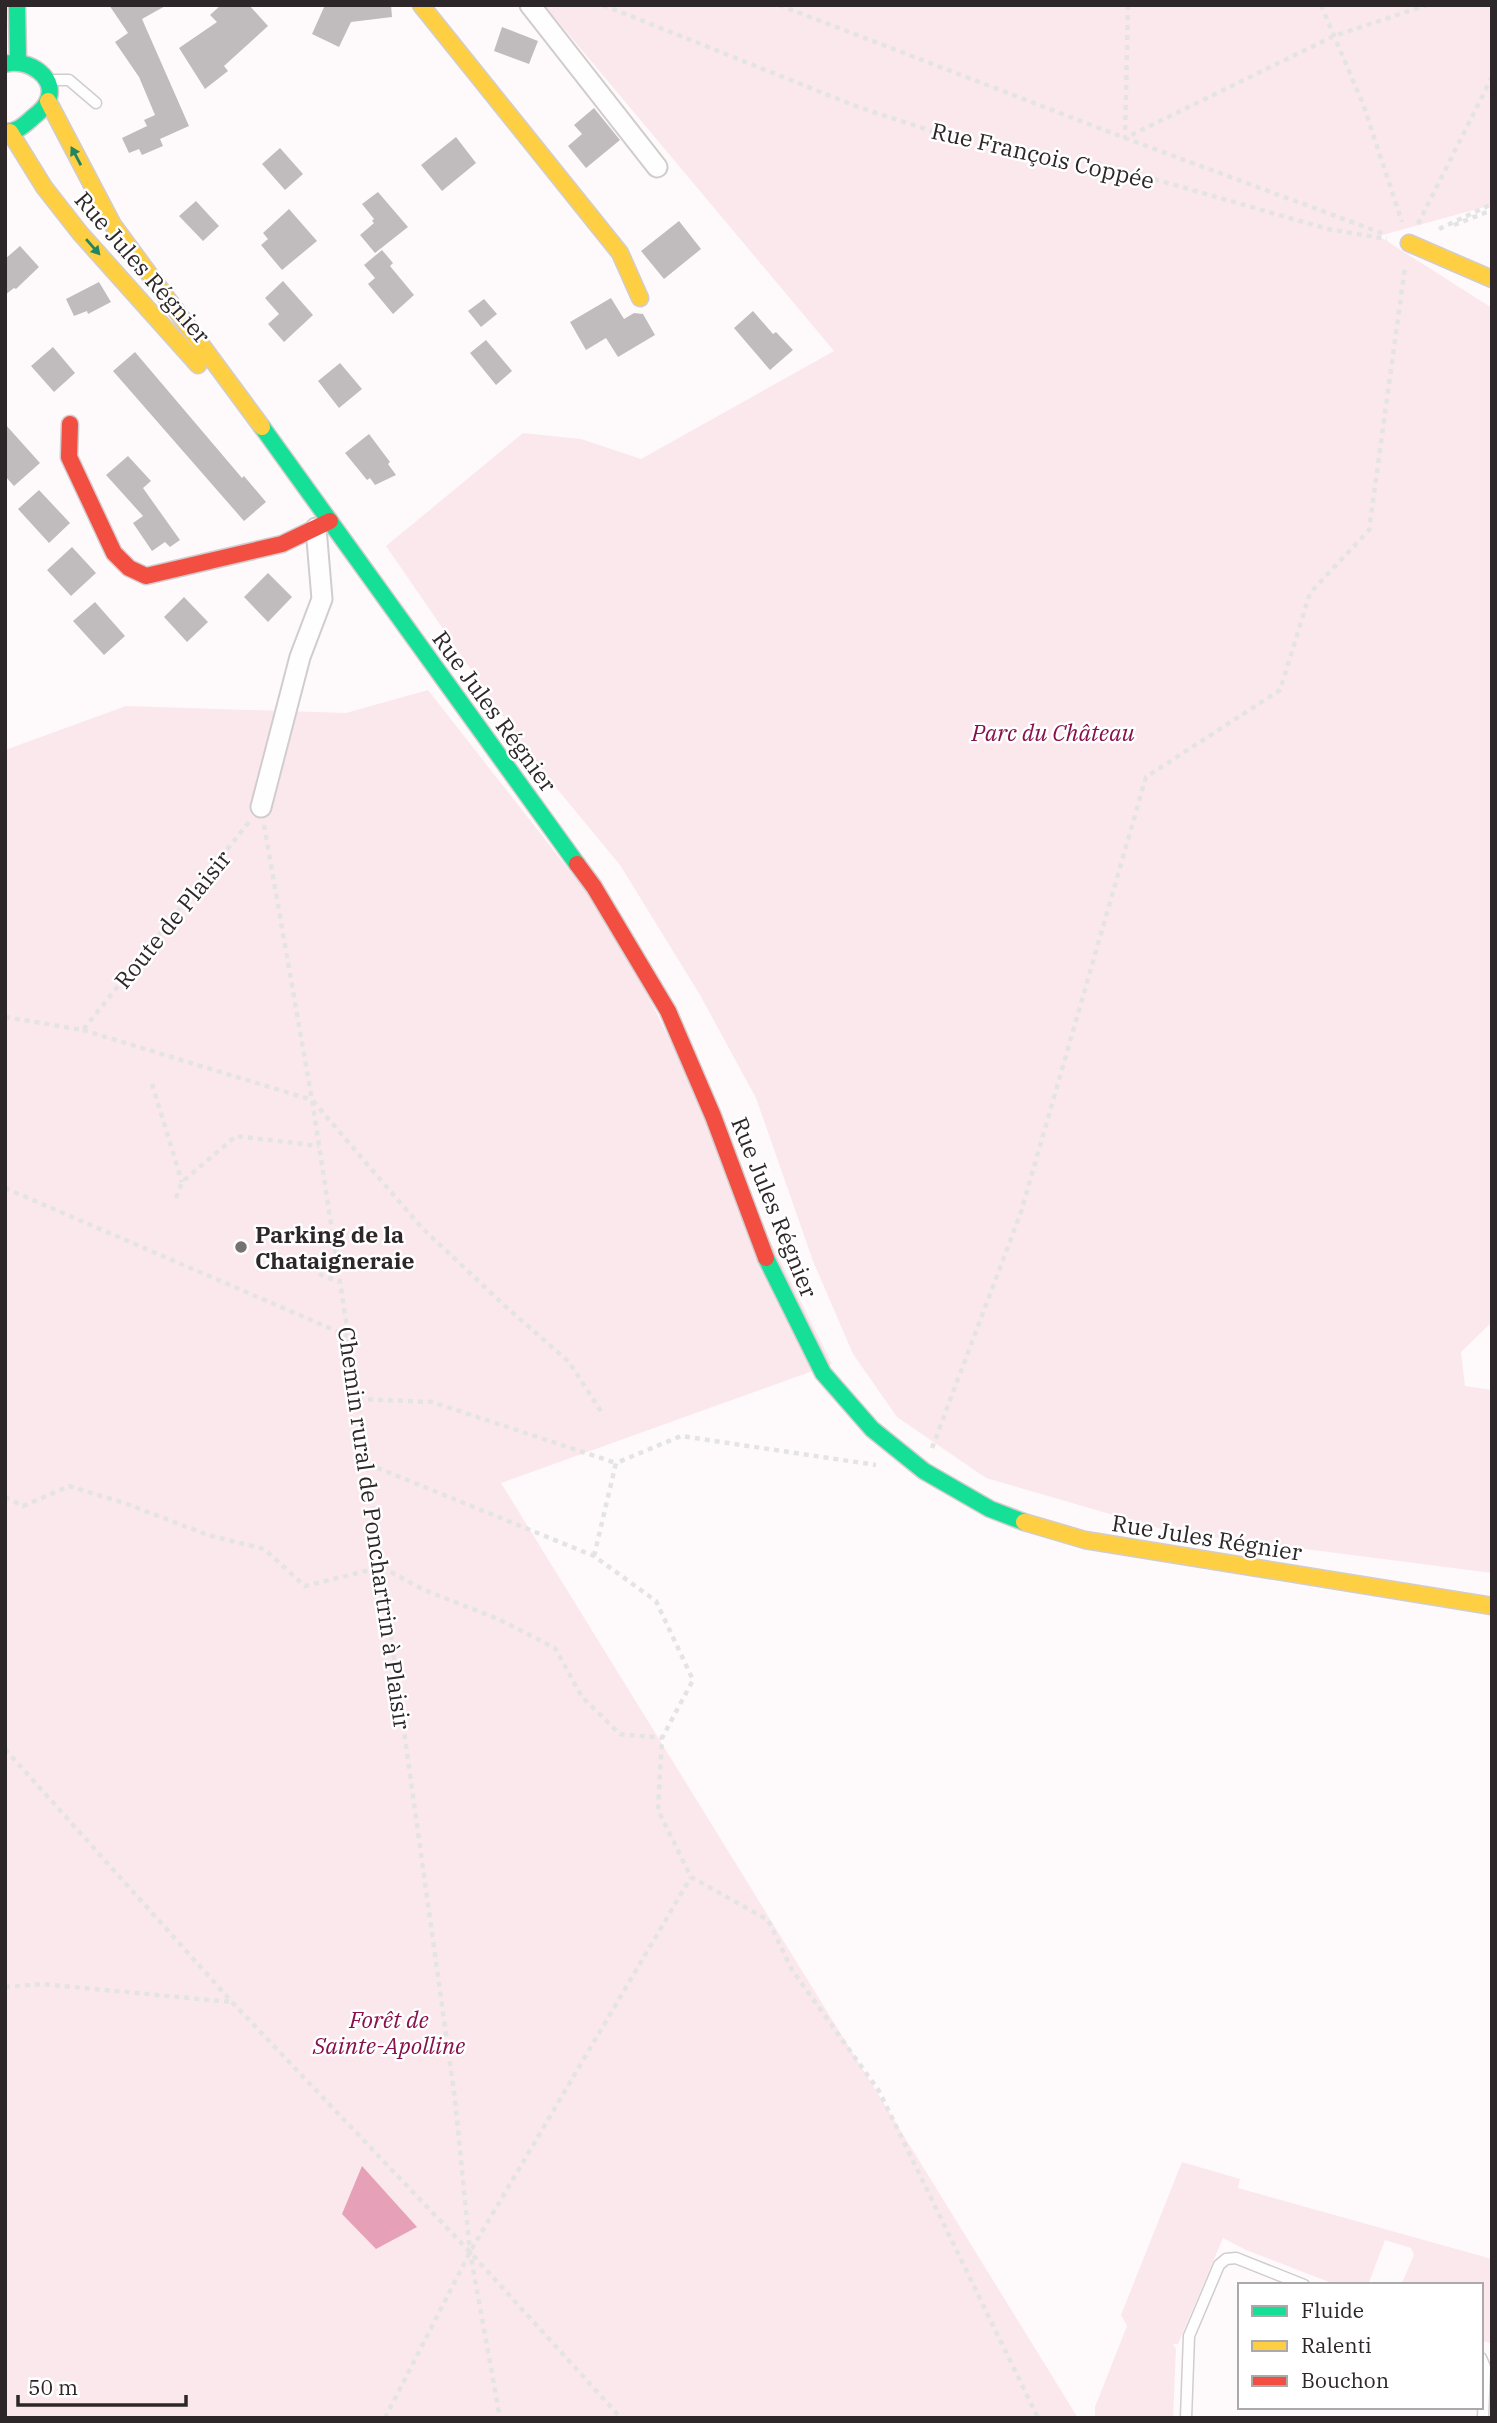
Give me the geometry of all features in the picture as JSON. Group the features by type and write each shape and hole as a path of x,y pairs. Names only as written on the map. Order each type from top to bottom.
{"street":[{"path":"8,132 17,131 48,101 47,80 39,69 29,62 11,62 17,5"},
{"path":"421,5 620,253 640,298"},
{"path":"530,5 657,167"},
{"name":"Rue Jules Régnier","path":"48,101 113,225 234,386 281,454 323,525 594,887 668,1011 713,1116 767,1261 823,1373 872,1429 924,1471 990,1509 1038,1527 1085,1540 1492,1606"},
{"name":"Rue Jules Régnier","path":"8,132 22,148 43,185 89,243 281,454"},
{"path":"1409,243 1492,279"},
{"path":"70,424 69,457 114,553 129,568 146,576 282,544 323,525 322,599 300,657 261,807"}],"lane":[{"path":"47,80 69,80 96,103"},
{"path":"1186,2418 1189,2336 1219,2265 1226,2259 1236,2258 1299,2283"},
{"path":"1483,2362 1483,2418"}],"path":[{"name":"Rue François Coppée","path":"603,5 858,107 941,134 1098,163 1328,229 1409,243"},
{"path":"779,5 1125,138 1409,243 1492,210"},
{"path":"1125,138 1128,5"},
{"path":"1321,5 1363,104 1409,243"},
{"path":"1125,138 1334,36 1427,5"},
{"path":"924,1471 1021,1212 1146,777 1280,690 1310,593 1369,530 1409,243 1492,77"},
{"path":"1409,243 1492,204"},
{"name":"Route de Plaisir","path":"83,1030 261,807"},
{"name":"Chemin rural de Ponchartrin à Plaisir","path":"261,807 312,1100 358,1399 455,2099 470,2252"},
{"path":"5,1017 83,1030 312,1100 422,1228 569,1362 602,1413"},
{"path":"152,1084 182,1182"},
{"path":"176,1199 182,1182 236,1136 319,1146"},
{"path":"5,1188 348,1337"},
{"path":"319,1274 340,1283"},
{"path":"358,1399 432,1402 616,1463 681,1436 886,1467 877,1458"},
{"path":"367,1463 594,1556 656,1601 693,1680 662,1738 658,1810 691,1877 768,1920 792,1970 879,2091 1038,2418"},
{"path":"594,1556 616,1463"},
{"path":"5,1497 23,1506 69,1486 127,1504 208,1535 264,1549 305,1586 382,1567 422,1589 498,1619 555,1648 582,1697 620,1734 662,1738"},
{"path":"5,1749 232,2002 470,2252 621,2418"},
{"path":"385,2418 470,2252 691,1877"},
{"path":"5,1987 42,1983 232,2002"},
{"path":"470,2252 500,2418"}],"green space":[{"name":"Parc du Château","path":"544,5 1492,5 1492,205 1379,236 1492,308 1492,1322 1461,1352 1465,1386 1492,1390 1492,1573 1172,1532 986,1478 897,1417 853,1354 813,1261 756,1098 700,995 620,865 534,761 386,546 523,433 581,439 641,459 834,351"},
{"name":"Forêt de Sainte-Apolline","path":"428,690 613,926 832,1364 501,1483 1078,2418 5,2418 5,750 126,706 346,713"},
{"path":"1182,2162 1240,2179 1238,2188 1492,2259 1492,2344 1483,2341 1483,2283 1402,2283 1414,2255 1411,2248 1385,2240 1369,2283 1332,2283 1246,2250 1223,2238 1178,2344 1173,2344 1176,2349 1173,2418 1095,2418 1095,2407 1127,2326 1121,2315"}],"shaded area":[{"path":"362,2166 417,2227 376,2249 342,2214"}],"building":[{"path":"109,5 167,5 142,19 189,126 160,139 163,146 142,155 139,149 129,153 122,138 147,126 144,120 155,115 139,77 115,42 128,33"},
{"path":"221,5 249,5 268,26 224,66 228,71 205,89 179,48 217,22 210,15"},
{"path":"325,5 391,5 392,17 351,22 339,47 312,34"},
{"path":"502,27 538,41 529,64 494,51"},
{"path":"594,108 620,140 586,168 568,146 582,134 574,125"},
{"path":"456,137 476,163 442,191 421,165"},
{"path":"280,148 303,174 285,190 262,164"},
{"path":"378,192 408,227 375,253 360,235 374,223 374,219 362,204"},
{"path":"196,201 219,226 203,241 179,216"},
{"path":"289,209 317,241 282,270 261,245 268,239 263,233"},
{"path":"679,221 701,249 664,279 641,251"},
{"path":"20,246 39,267 16,289 5,295 5,259"},
{"path":"382,250 393,263 390,266 414,295 393,314 368,284 375,278 364,265"},
{"path":"283,281 313,315 284,342 268,324 279,314 265,298"},
{"path":"99,282 111,302 88,314 87,311 74,316 66,299"},
{"path":"611,298 624,319 634,313 643,314 655,335 618,357 606,338 586,350 570,322"},
{"path":"484,299 497,314 481,327 468,311"},
{"path":"753,311 773,334 776,332 793,350 770,370 734,328"},
{"path":"486,340 512,371 496,385 470,353"},
{"path":"53,347 75,373 54,392 31,366"},
{"path":"135,352 242,478 244,476 266,502 244,521 113,371"},
{"path":"340,363 362,389 339,408 318,381"},
{"path":"5,424 40,463 14,486 5,476"},
{"path":"369,434 390,462 388,464 396,475 375,485 370,478 367,480 345,453"},
{"path":"128,456 151,481 143,488 180,540 170,547 165,542 152,551 133,523 143,516 106,475"},
{"path":"39,490 70,523 49,543 18,509"},
{"path":"72,547 96,573 71,596 47,570"},
{"path":"268,573 292,597 268,622 244,597"},
{"path":"184,597 208,622 187,642 164,617"},
{"path":"95,602 125,636 104,655 73,621"}],"traffic: fast":[{"path":"17,5 18,60"},
{"path":"5,64 32,67 40,72 49,86 49,95 40,111 21,127 5,132"},
{"path":"262,427 577,864"},
{"path":"766,1258 823,1373 872,1429 924,1471 990,1509 1024,1522"}],"traffic: slow":[{"path":"421,5 620,253 640,298"},
{"path":"48,101 113,225 262,427"},
{"path":"10,132 44,187 80,233 198,365"},
{"path":"1409,243 1492,279"},
{"path":"1024,1522 1085,1540 1492,1606"}],"traffic: jam":[{"path":"70,424 69,457 114,553 129,568 146,576 282,544 330,521"},
{"path":"577,864 594,887 668,1011 713,1116 766,1258"}],"place":[{"name":"Parking de la Chataigneraie","path":"241,1247"}]}
